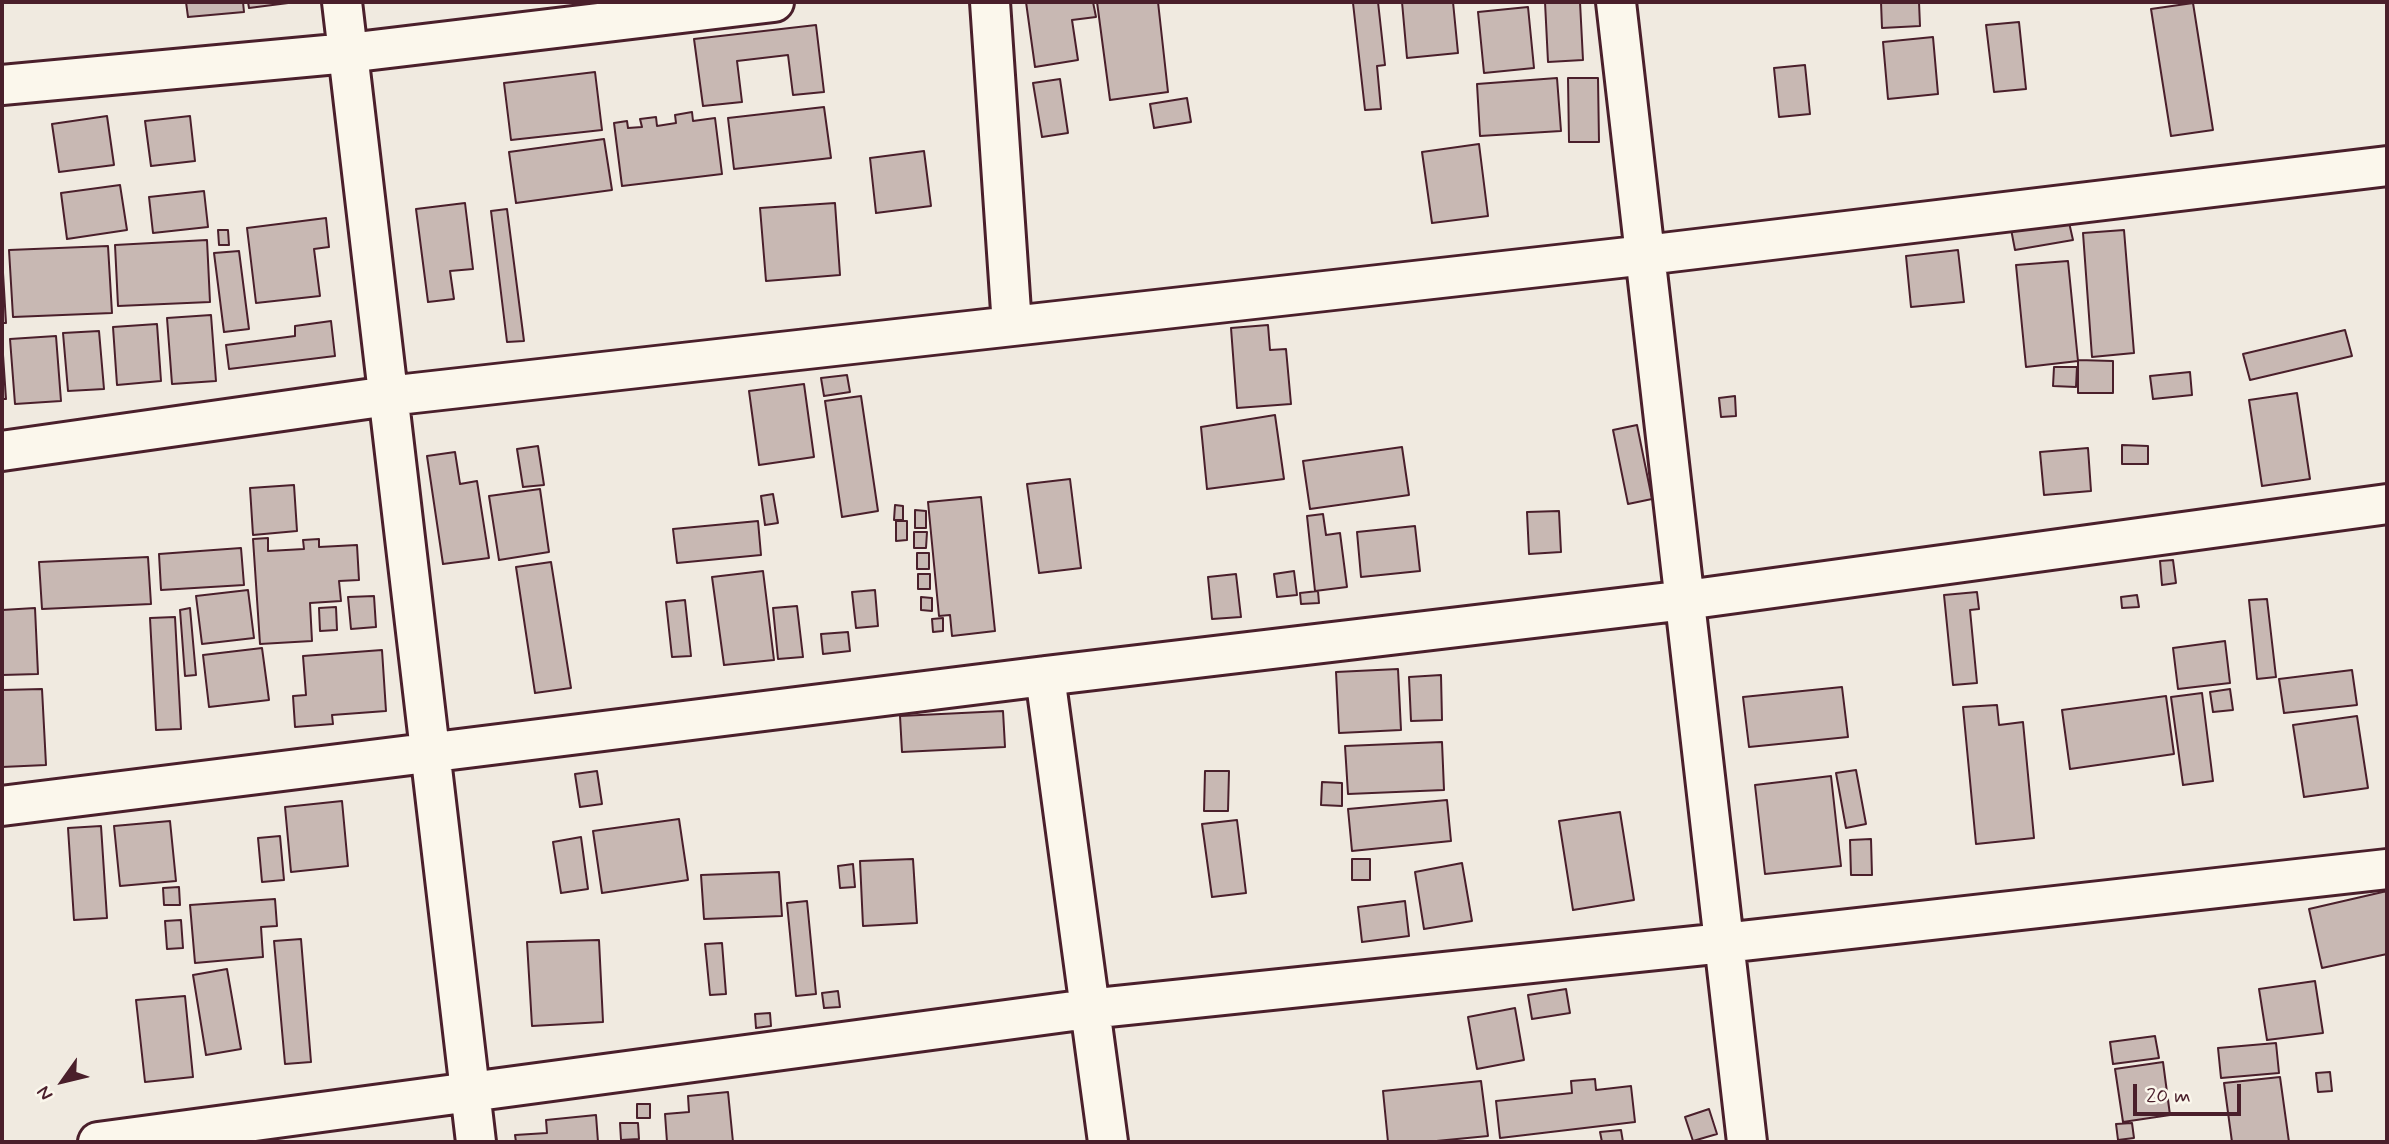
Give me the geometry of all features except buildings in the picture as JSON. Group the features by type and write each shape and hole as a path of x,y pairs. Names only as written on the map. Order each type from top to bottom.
{"street":[{"path":"342,2 476,1142"},
{"path":"2,85 348,53 774,2"},
{"path":"990,2 1012,326"},
{"path":"1616,2 1747,1142"},
{"path":"2,451 388,397 1646,255 2387,166"},
{"path":"2,806 1045,676 1686,600 2387,504"},
{"path":"1045,676 1108,1142"},
{"path":"98,1142 1088,1009 1724,943 2387,869"}]}
